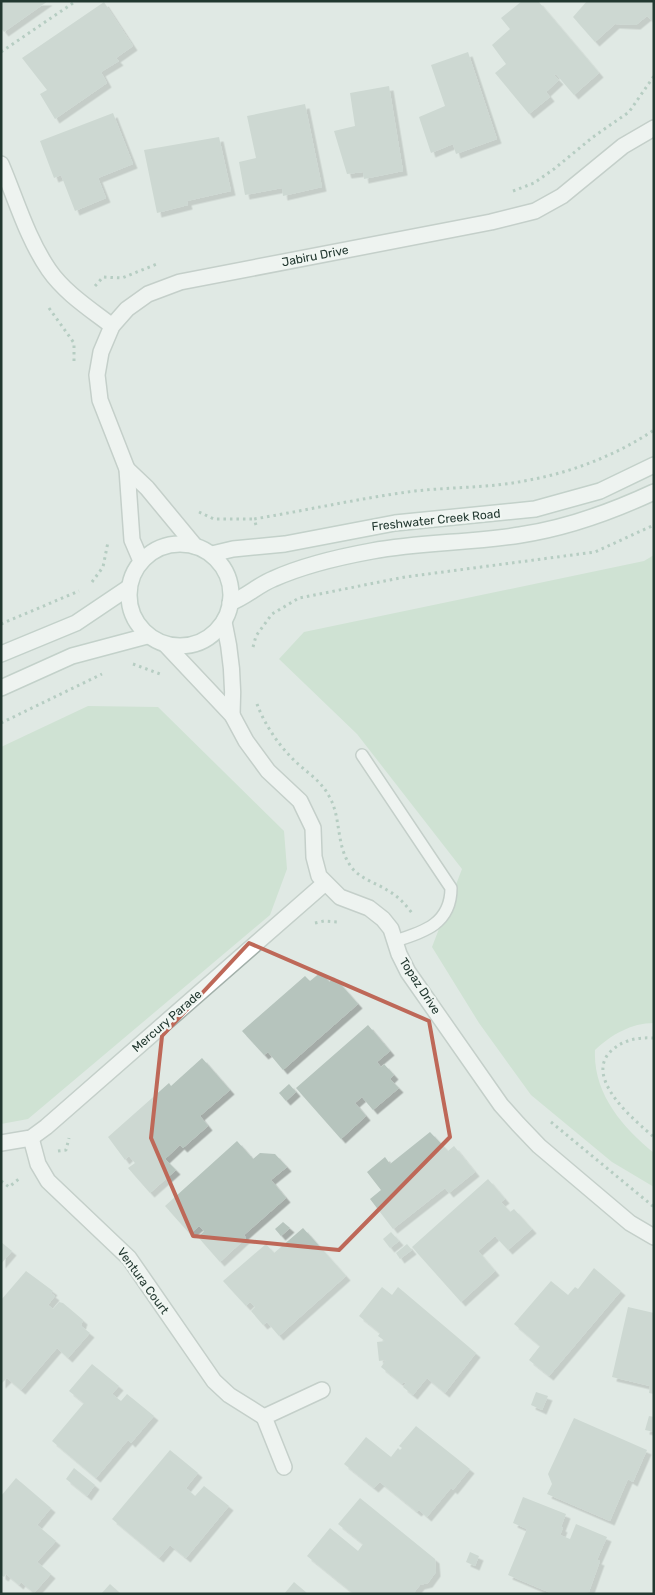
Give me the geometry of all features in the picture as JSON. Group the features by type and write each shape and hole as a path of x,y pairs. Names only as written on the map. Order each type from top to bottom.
{"street":[{"name":"Jabiru Drive","path":"141,561 132,540 127,469 100,400 97,375 101,352 112,326 127,309 148,294 180,282 482,224 535,211 562,196 624,146 654,128"},
{"path":"1,164 36,248 50,271 80,302 112,326"},
{"name":"Freshwater Creek Road","path":"212,554 233,549 285,544 395,523 535,509 600,491 654,465"},
{"name":"Jabiru Drive","path":"127,469 147,488 195,546"},
{"name":"Freshwater Creek Road","path":"230,603 244,598 271,580 343,557 406,546 520,535 553,529 590,519 654,492"},
{"path":"180,543 195,546 212,554 221,564 228,576 231,590 230,603 224,622 213,634 199,643 183,647 166,645 147,636 135,622 129,606 128,588 133,573 141,561 152,552 180,543"},
{"path":"1,654 76,623 128,588"},
{"path":"224,622 230,646 233,691 232,715"},
{"path":"1,688 72,656 147,636"},
{"name":"Topaz Drive","path":"166,645 232,715 246,741 268,771 293,793 306,809 313,828 316,870 325,883 340,897 376,913 391,929 408,972 501,1105 539,1146 630,1223 654,1237"},
{"name":"Mercury Parade","path":"1,1143 31,1138 325,883"},
{"name":"Ventura Court","path":"31,1138 38,1164 48,1181 129,1258 214,1381 229,1395 264,1417"},
{"path":"284,1467 264,1417 322,1390"}],"lane":[{"path":"362,755 452,888 451,903 430,928 395,941"}],"path":[{"path":"1,52 76,1"},
{"path":"511,192 534,183 593,137 629,112 654,76"},
{"path":"60,323 103,277 122,278 150,265 163,263"},
{"path":"192,508 214,519 254,519 415,491 522,482 557,475 620,450 654,430"},
{"path":"254,519 258,533"},
{"path":"252,652 256,636 263,624 279,608 298,598 405,577 595,552 654,526"},
{"path":"1,624 86,588 103,567 110,536"},
{"path":"131,664 162,675"},
{"path":"1,723 109,670"},
{"path":"654,1038 631,1039 620,1044 607,1056 603,1065 608,1086 617,1102 654,1137"}],"highlighted area":[{"path":"249,943 429,1021 450,1137 339,1250 193,1236 151,1138 162,1036"}],"green space":[{"path":"654,555 654,1023 637,1025 622,1031 608,1039 595,1050 599,1081 604,1095 631,1132 654,1153 654,1187 612,1162 531,1095 479,1023 432,947 462,869 357,734 279,659 304,632 644,561"},
{"path":"88,706 158,707 284,831 287,869 270,915 28,1119 1,1124 1,747"}],"building":[{"path":"1,1 48,1 4,32 1,28"},
{"path":"522,1 538,1 599,73 574,95 556,74 554,75 559,80 546,92 550,97 529,114 495,73 506,64 492,45 510,29 501,18"},
{"path":"587,1 654,1 654,23 647,16 636,25 615,24 595,42 573,17"},
{"path":"104,2 133,46 116,58 119,61 101,72 107,83 55,119 40,94 47,90 22,58"},
{"path":"468,52 497,139 456,154 453,144 431,153 419,117 445,106 431,65"},
{"path":"389,86 403,171 364,179 363,172 347,174 334,131 355,126 350,93"},
{"path":"305,104 322,187 283,196 282,188 245,195 239,162 256,158 247,116"},
{"path":"113,113 133,164 98,178 106,198 75,211 61,175 54,178 40,141"},
{"path":"219,137 231,191 187,201 188,205 157,213 144,150"},
{"path":"321,972 329,982 334,977 358,1004 283,1070 268,1052 264,1055 242,1031 305,976 310,981"},
{"path":"368,1025 390,1051 377,1062 381,1067 384,1064 394,1075 390,1079 399,1088 373,1110 362,1097 355,1103 366,1116 341,1139 296,1088"},
{"path":"202,1058 230,1090 200,1116 208,1126 183,1148 180,1145 165,1159 176,1170 150,1193 128,1168 135,1163 129,1156 125,1160 108,1137 169,1083 171,1086"},
{"path":"289,1084 296,1092 286,1101 279,1093"},
{"path":"430,1132 448,1151 454,1146 475,1172 449,1193 445,1188 393,1229 370,1199 381,1190 367,1172 385,1157 390,1164"},
{"path":"237,1141 253,1159 260,1153 275,1154 287,1167 271,1180 286,1198 244,1235 246,1238 220,1262 198,1237 204,1231 199,1226 190,1234 165,1206"},
{"path":"488,1179 505,1199 501,1202 510,1212 514,1209 532,1229 508,1250 495,1236 478,1251 495,1271 461,1302 412,1247"},
{"path":"283,1222 290,1228 281,1236 275,1229"},
{"path":"303,1228 346,1276 279,1336 267,1322 263,1325 251,1311 255,1307 250,1302 246,1306 223,1281 266,1244 274,1253"},
{"path":"391,1232 399,1241 390,1248 383,1239"},
{"path":"1,1242 12,1251 1,1264"},
{"path":"407,1244 412,1250 400,1259 396,1253"},
{"path":"594,1268 621,1291 549,1376 529,1360 540,1346 514,1324 551,1281 568,1295 575,1287 578,1289"},
{"path":"26,1271 53,1291 51,1293 55,1296 48,1305 53,1309 59,1302 63,1303 83,1320 81,1326 90,1333 68,1358 57,1348 21,1390 7,1378 1,1384 1,1300"},
{"path":"382,1287 392,1295 398,1287 476,1353 445,1393 427,1378 413,1395 403,1387 406,1383 402,1384 381,1367 386,1360 379,1361 377,1342 385,1341 378,1336 380,1333 359,1316"},
{"path":"628,1307 654,1313 654,1394 649,1393 650,1386 612,1377"},
{"path":"92,1364 119,1386 112,1394 121,1401 127,1394 154,1416 131,1443 128,1440 96,1478 52,1441 84,1403 69,1391"},
{"path":"536,1392 548,1396 542,1410 531,1405"},
{"path":"649,1416 654,1417 654,1432 645,1430"},
{"path":"574,1418 647,1450 633,1482 628,1479 610,1521 547,1494 552,1484 548,1474"},
{"path":"416,1426 470,1469 427,1517 419,1510 417,1512 380,1482 374,1488 344,1464 366,1437 391,1457 398,1448 400,1450 402,1448 399,1446"},
{"path":"170,1450 198,1473 186,1488 195,1496 204,1486 229,1506 186,1558 170,1545 159,1558 112,1519"},
{"path":"74,1468 95,1485 87,1496 66,1479"},
{"path":"16,1478 51,1508 37,1525 56,1541 37,1562 51,1574 34,1593 21,1582 19,1585 6,1574 4,1577 1,1575 1,1496"},
{"path":"523,1497 566,1514 560,1535 570,1539 576,1524 607,1537 597,1560 600,1561 589,1592 553,1594 508,1575 527,1529 513,1523"},
{"path":"360,1498 435,1559 436,1572 428,1583 420,1585 413,1594 354,1594 307,1556 330,1528 358,1551 363,1544 338,1524"},
{"path":"470,1552 479,1556 475,1566 466,1562"},
{"path":"294,1582 308,1594 284,1594"},
{"path":"110,1584 121,1594 101,1594"}]}
